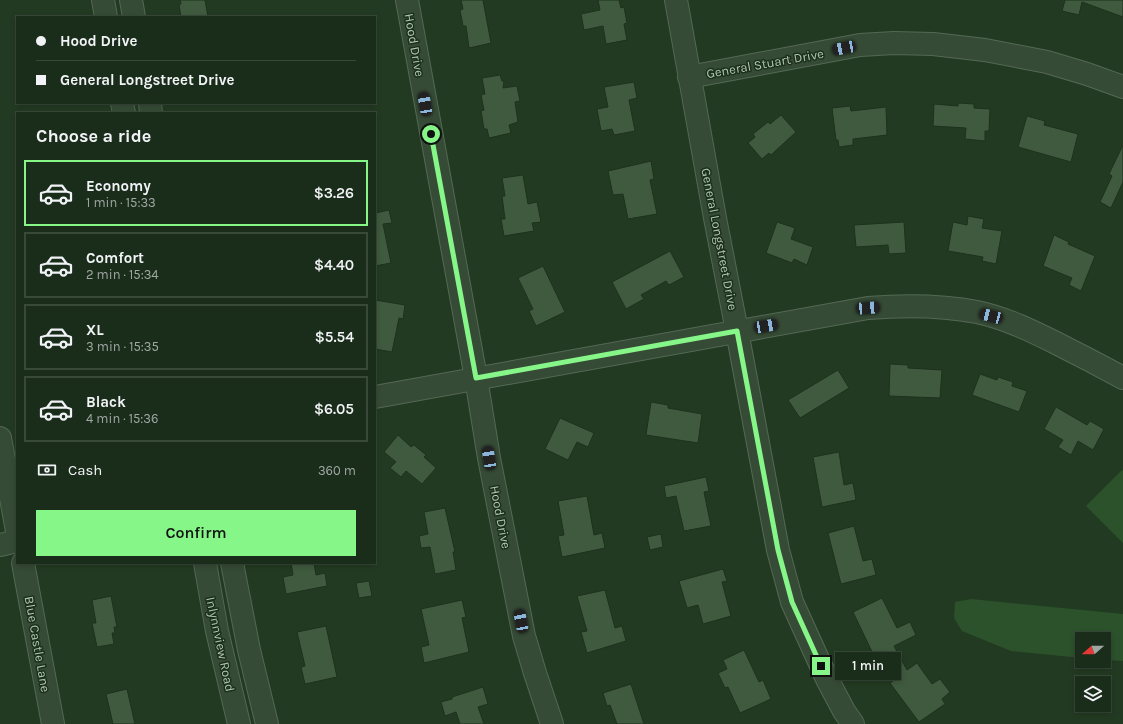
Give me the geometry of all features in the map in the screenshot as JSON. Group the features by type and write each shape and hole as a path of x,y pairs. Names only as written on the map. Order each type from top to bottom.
{"street":[{"path":"103,0 106,16"},
{"path":"131,0 134,16"},
{"name":"Hood Drive","path":"407,0 476,378 489,458 524,636 552,724"},
{"name":"General Longstreet Drive","path":"676,0 713,210 778,550 792,602 827,679 844,711 853,724"},
{"name":"General Stuart Drive","path":"689,77 860,45 894,42 933,44 985,50 1047,62 1123,87"},
{"path":"376,397 868,308 904,305 940,307 977,312 1005,320 1075,352 1123,378"},
{"path":"0,438 16,526"},
{"path":"0,545 16,541"},
{"name":"Blue Castle Lane","path":"23,564 54,724"},
{"name":"Inlynnview Road","path":"205,564 217,631 239,724"},
{"path":"232,564 249,650 266,724"}],"shaded area":[{"path":"1122,470 1123,471 1123,543 1086,506"},
{"path":"971,599 1123,614 1123,661 1111,660 1111,632 1075,632 1075,657 1011,651 962,631 954,618 955,602"}],"building":[{"path":"180,0 205,0 208,16 181,16 179,5 181,4"},
{"path":"461,0 483,0 491,43 469,48 466,26 463,26 460,10 463,9"},
{"path":"598,0 619,0 621,8 624,7 627,23 624,24 627,40 606,44 603,26 584,30 581,14 600,10"},
{"path":"1065,0 1123,0 1123,17 1082,2 1079,15 1062,11"},
{"path":"500,75 502,81 504,81 503,88 517,86 520,101 515,102 518,122 509,125 511,133 489,138 487,129 484,129 481,111 484,110 481,95 485,94 482,78"},
{"path":"634,82 637,98 629,100 635,131 614,135 612,129 601,131 597,109 608,107 604,87"},
{"path":"958,103 974,104 974,108 990,109 989,131 985,131 985,141 965,139 966,128 933,126 934,104 958,106"},
{"path":"850,106 851,111 886,107 887,135 853,139 853,145 839,147 838,140 836,140 832,108"},
{"path":"781,115 796,132 771,155 769,153 762,159 748,143 755,137 753,134 768,122 770,124"},
{"path":"1027,116 1045,121 1044,125 1078,134 1071,162 1018,147"},
{"path":"1123,145 1123,182 1111,208 1100,202 1112,176 1109,174"},
{"path":"651,161 654,179 650,180 657,214 628,219 623,194 613,195 608,171"},
{"path":"523,175 528,204 537,202 541,222 532,223 534,231 504,236 501,219 505,219 502,196 505,196 502,178"},
{"path":"389,210 392,223 383,224 391,263 376,266 376,213"},
{"path":"968,216 984,219 982,228 1002,231 996,264 982,261 983,257 948,251 953,222 967,225"},
{"path":"777,222 795,228 791,239 813,247 807,265 794,259 792,263 766,253"},
{"path":"904,222 906,253 889,254 888,245 856,247 854,225"},
{"path":"1054,235 1069,242 1068,244 1095,256 1081,291 1069,285 1072,278 1043,266"},
{"path":"670,251 684,277 669,285 666,281 641,295 644,299 626,309 612,282"},
{"path":"543,266 565,312 536,326 529,311 533,309 518,278"},
{"path":"376,300 405,305 403,319 399,318 392,352 376,349"},
{"path":"890,364 908,365 908,368 942,370 940,398 889,396"},
{"path":"838,370 849,388 800,418 788,400"},
{"path":"980,374 997,380 998,377 1013,382 1012,386 1027,391 1019,412 972,395"},
{"path":"651,402 668,405 668,408 702,414 698,443 646,435"},
{"path":"1056,407 1087,425 1090,421 1104,429 1093,450 1078,441 1071,455 1058,447 1063,440 1044,429"},
{"path":"560,418 594,433 588,447 577,442 568,460 545,449"},
{"path":"398,435 411,447 414,445 426,455 424,457 436,468 422,484 406,471 401,477 390,468 396,462 384,452"},
{"path":"839,452 844,485 853,483 856,500 822,507 813,457"},
{"path":"706,477 709,491 704,492 711,526 684,531 676,496 666,498 664,486"},
{"path":"587,496 594,535 602,533 605,548 562,557 558,536 564,535 558,501"},
{"path":"445,508 455,552 453,552 456,570 435,574 430,547 421,548 419,536 428,534 424,512"},
{"path":"854,526 863,561 872,559 876,575 841,584 828,533"},
{"path":"661,534 663,547 650,550 647,537"},
{"path":"291,564 314,564 316,575 325,573 327,586 286,594 283,577 293,575"},
{"path":"723,569 727,581 722,582 731,616 703,624 698,605 687,608 679,581"},
{"path":"369,581 372,596 359,598 356,583"},
{"path":"605,590 615,628 622,626 626,641 587,653 581,632 587,631 577,596"},
{"path":"111,596 117,627 114,627 115,633 112,633 114,644 97,647 92,623 96,623 92,600"},
{"path":"882,598 897,628 910,622 916,635 894,646 907,670 917,663 932,684 940,679 950,692 942,699 945,704 919,722 890,683 893,681 879,654 874,656 853,612"},
{"path":"462,600 466,617 462,618 469,652 424,663 421,647 429,645 421,609"},
{"path":"326,626 337,677 305,684 301,667 305,666 297,632"},
{"path":"744,650 759,682 763,680 771,699 740,713 728,687 725,688 718,673 727,669 723,660"},
{"path":"631,684 644,724 617,724 610,705 607,706 603,693"},
{"path":"483,687 488,704 478,707 484,724 460,724 456,712 445,716 441,702"},
{"path":"127,689 135,724 113,724 106,694"}],"route":[{"path":"431,134 476,378 650,348 737,331 778,550 792,602 821,666"}]}
